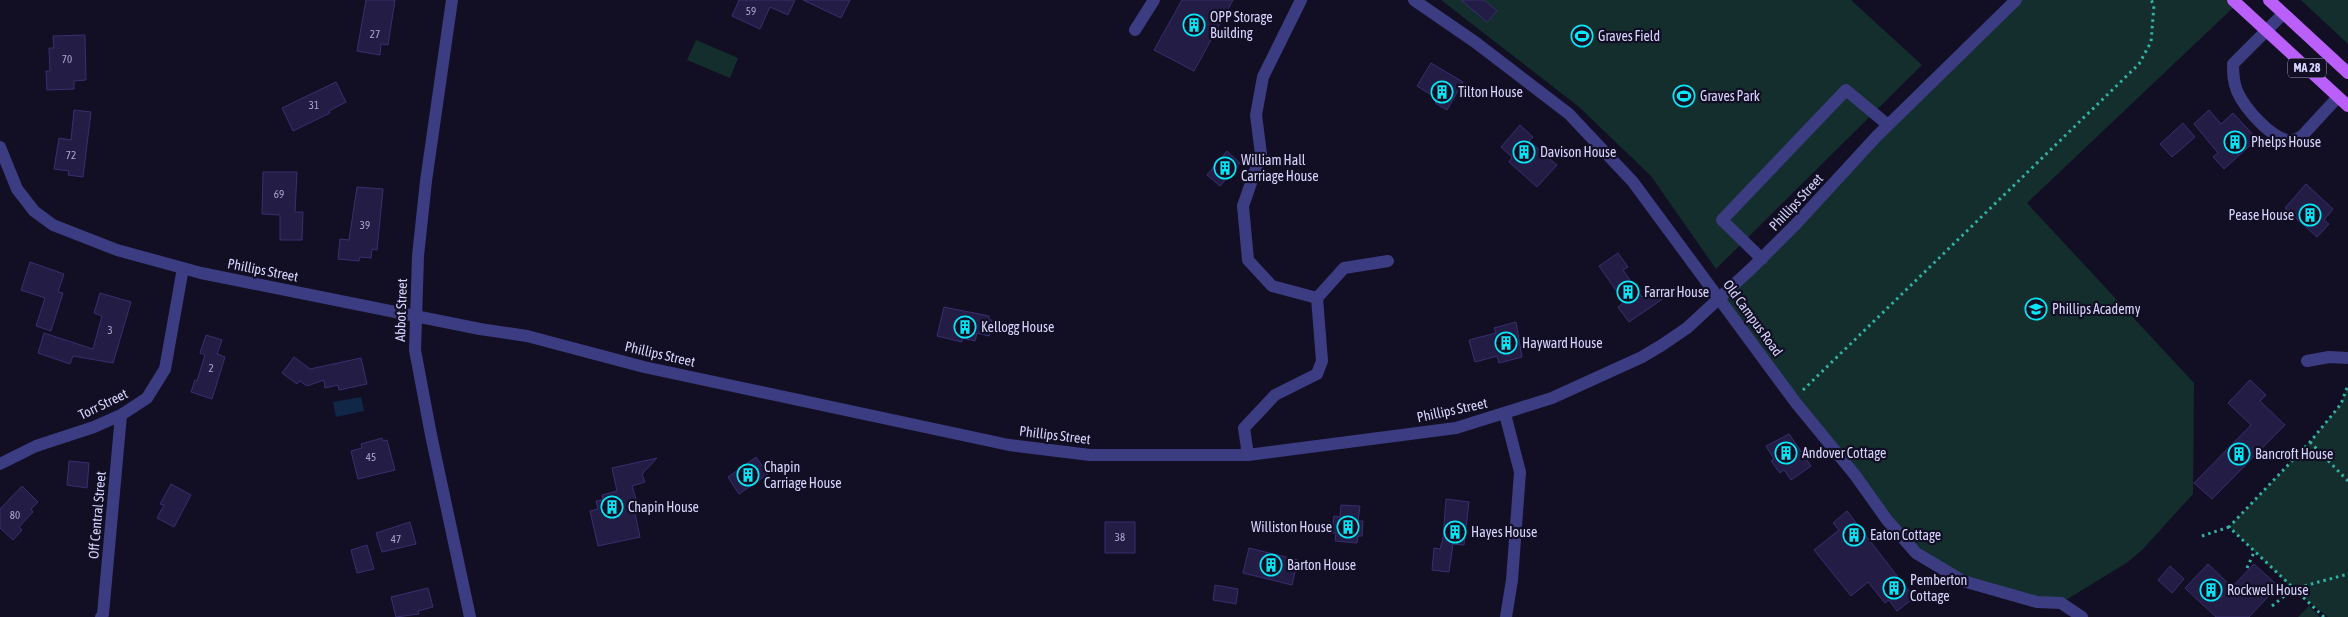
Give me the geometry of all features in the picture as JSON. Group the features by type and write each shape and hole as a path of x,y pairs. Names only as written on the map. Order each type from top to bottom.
{"main road":[{"name":"MA 28","path":"2233,0 2348,106"},
{"name":"MA 28","path":"2269,0 2348,73"}],"street":[{"name":"Abbot Street","path":"452,0 426,181 418,256 415,316 416,356 470,617"},
{"path":"1135,30 1154,0"},
{"path":"1301,0 1263,77 1256,115 1261,154 1243,206 1248,260 1272,286 1317,298"},
{"name":"Old Campus Road","path":"1414,0 1475,42 1569,114 1633,182 1793,399 1855,475 1887,520 1916,553 1963,581 2038,602 2061,603 2082,617"},
{"name":"Phillips Street","path":"0,147 16,190 34,211 53,225 117,250 183,268 480,329 527,336 644,368 1009,445 1090,455 1248,455 1456,428 1552,398 1642,357 1687,328 1762,259 1888,126 2016,0"},
{"path":"2283,14 2233,64 2232,78 2236,90 2248,109 2275,137 2292,141 2302,136 2338,97"},
{"path":"1762,259 1722,220 1846,90 1888,126"},
{"path":"1248,455 1244,428 1275,395 1317,374 1322,361 1317,298 1344,268 1388,261"},
{"name":"Torr Street","path":"0,464 36,446 94,427 121,415 147,398 165,369 183,268"},
{"path":"2307,361 2348,358"},
{"path":"1505,414 1520,472 1512,580 1506,617"},
{"name":"Off Central Street","path":"101,617 104,605 121,415"}],"path":[{"path":"1793,399 2139,64 2151,42 2154,5 2151,0"},
{"path":"2202,536 2229,527 2310,442 2341,404 2348,385"},
{"path":"2310,442 2348,481"},
{"path":"2229,527 2324,617"},
{"path":"2247,568 2255,550"},
{"path":"2272,606 2293,589 2348,574"}],"green space":[{"path":"1441,0 1851,0 1922,65 1716,269 1651,176 1578,106"},
{"path":"2008,0 2233,0 2237,4 2027,203 2194,383 2193,494 2143,549 2128,562 2061,603 1963,581 1916,553 1720,299"},
{"path":"2301,0 2348,0 2348,44"},
{"path":"696,40 738,58 730,78 687,60"},
{"path":"2348,385 2348,617 2328,617 2293,589 2229,527 2310,442 2341,404"},
{"path":"2309,606 2320,617 2298,617"}],"water":[{"path":"361,397 364,411 336,417 333,402"}],"building":[{"path":"366,0 395,0 388,45 381,44 380,55 357,51"},
{"path":"739,0 795,0 788,15 770,7 760,29 732,16"},
{"path":"803,0 850,0 841,18"},
{"name":"OPP Storage Building","path":"1182,0 1233,0 1194,71 1154,50"},
{"path":"1461,0 1484,0 1497,11 1487,22"},
{"path":"85,35 86,80 74,81 74,89 47,90 46,71 50,71 49,48 54,48 53,36"},
{"name":"Tilton House","path":"1431,63 1463,82 1447,110 1435,103 1438,99 1417,86"},
{"path":"336,82 346,102 329,111 330,113 293,131 282,108"},
{"path":"74,110 91,112 83,177 68,175 69,171 54,169 59,138 71,140"},
{"name":"Phelps House","path":"2209,110 2221,124 2233,113 2257,139 2224,169 2213,157 2218,153 2194,124"},
{"path":"2183,123 2195,137 2172,157 2160,144"},
{"name":"Davison House","path":"1520,125 1533,137 1529,141 1557,165 1537,187 1509,162 1512,157 1501,147"},
{"name":"William Hall Carriage House","path":"1227,151 1240,163 1220,186 1207,175"},
{"path":"263,172 297,172 295,212 303,212 302,240 280,240 280,215 262,214"},
{"name":"Pease House","path":"2306,184 2333,209 2324,220 2329,224 2317,237 2285,208"},
{"path":"357,187 383,189 377,250 372,249 371,258 360,257 359,261 338,259 340,239 349,240"},
{"name":"Farrar House","path":"1618,253 1628,267 1623,270 1642,297 1656,287 1664,298 1629,322 1618,307 1624,302 1599,266"},
{"path":"30,262 64,274 58,292 63,293 51,331 36,326 45,298 21,290"},
{"path":"100,293 131,302 113,363 73,356 70,364 38,353 44,333 93,349 102,316 94,313"},
{"name":"Kellogg House","path":"944,307 989,316 989,320 992,320 989,336 977,333 975,341 962,338 962,342 937,336"},
{"name":"Hayward House","path":"1516,322 1522,357 1499,363 1497,356 1475,362 1469,340 1496,333 1494,328"},
{"path":"206,335 222,340 217,354 225,357 212,399 191,392 195,380 197,381 205,355 200,353"},
{"path":"294,357 310,369 361,358 367,384 339,390 338,385 325,388 324,380 307,386 300,381 297,384 282,373"},
{"name":"Bancroft House","path":"2250,380 2266,395 2260,401 2285,425 2212,499 2194,483 2251,425 2228,403"},
{"name":"Andover Cottage","path":"1789,434 1811,466 1791,480 1784,470 1780,473 1771,461 1774,459 1766,446"},
{"path":"382,438 383,441 387,440 395,470 358,479 351,451 362,448 361,444"},
{"name":"Chapin Carriage House","path":"756,457 768,474 739,494 728,477"},
{"name":"Chapin House","path":"657,458 642,474 645,482 632,486 637,502 633,503 640,537 598,546 590,511 598,509 596,501 603,500 602,495 617,491 612,468"},
{"path":"69,461 89,463 87,488 67,485"},
{"path":"171,484 191,495 174,527 157,518 164,505 160,504"},
{"path":"22,486 38,502 31,509 33,512 19,527 22,530 13,540 0,528 0,509"},
{"name":"Hayes House","path":"1446,499 1469,502 1464,545 1453,544 1449,572 1432,570 1434,548 1440,549 1443,539"},
{"name":"Williston House","path":"1341,505 1360,506 1358,521 1363,521 1362,536 1358,536 1357,543 1335,541 1336,533 1332,533 1334,516 1340,517"},
{"path":"1847,511 1914,598 1897,611 1889,600 1885,603 1868,582 1851,596 1814,550 1839,530 1833,523"},
{"path":"410,522 416,544 382,552 376,533"},
{"path":"1105,522 1135,522 1135,553 1105,553"},
{"path":"367,545 374,569 357,573 351,550"},
{"name":"Barton House","path":"1249,548 1298,560 1292,585 1243,573"},
{"name":"Rockwell House","path":"2208,564 2232,587 2254,564 2278,586 2249,617 2216,617 2185,588"},
{"path":"2170,566 2184,579 2172,593 2158,580"},
{"path":"1215,585 1238,589 1236,604 1213,600"},
{"path":"428,588 433,607 418,611 419,614 396,617 391,597"}],"place":[{"name":"OPP Storage Building","path":"1194,25"},
{"name":"Graves Field","path":"1582,36"},
{"name":"Tilton House","path":"1442,92"},
{"name":"Graves Park","path":"1684,96"},
{"name":"Phelps House","path":"2235,142"},
{"name":"Davison House","path":"1524,152"},
{"name":"William Hall Carriage House","path":"1225,168"},
{"name":"Pease House","path":"2310,215"},
{"name":"Farrar House","path":"1628,292"},
{"name":"Phillips Academy","path":"2036,309"},
{"name":"Kellogg House","path":"965,327"},
{"name":"Hayward House","path":"1506,343"},
{"name":"Andover Cottage","path":"1786,453"},
{"name":"Bancroft House","path":"2239,454"},
{"name":"Chapin Carriage House","path":"748,475"},
{"name":"Chapin House","path":"612,507"},
{"name":"Williston House","path":"1348,527"},
{"name":"Hayes House","path":"1455,532"},
{"name":"Eaton Cottage","path":"1854,535"},
{"name":"Barton House","path":"1271,565"},
{"name":"Pemberton Cottage","path":"1894,588"},
{"name":"Rockwell House","path":"2211,590"}]}
